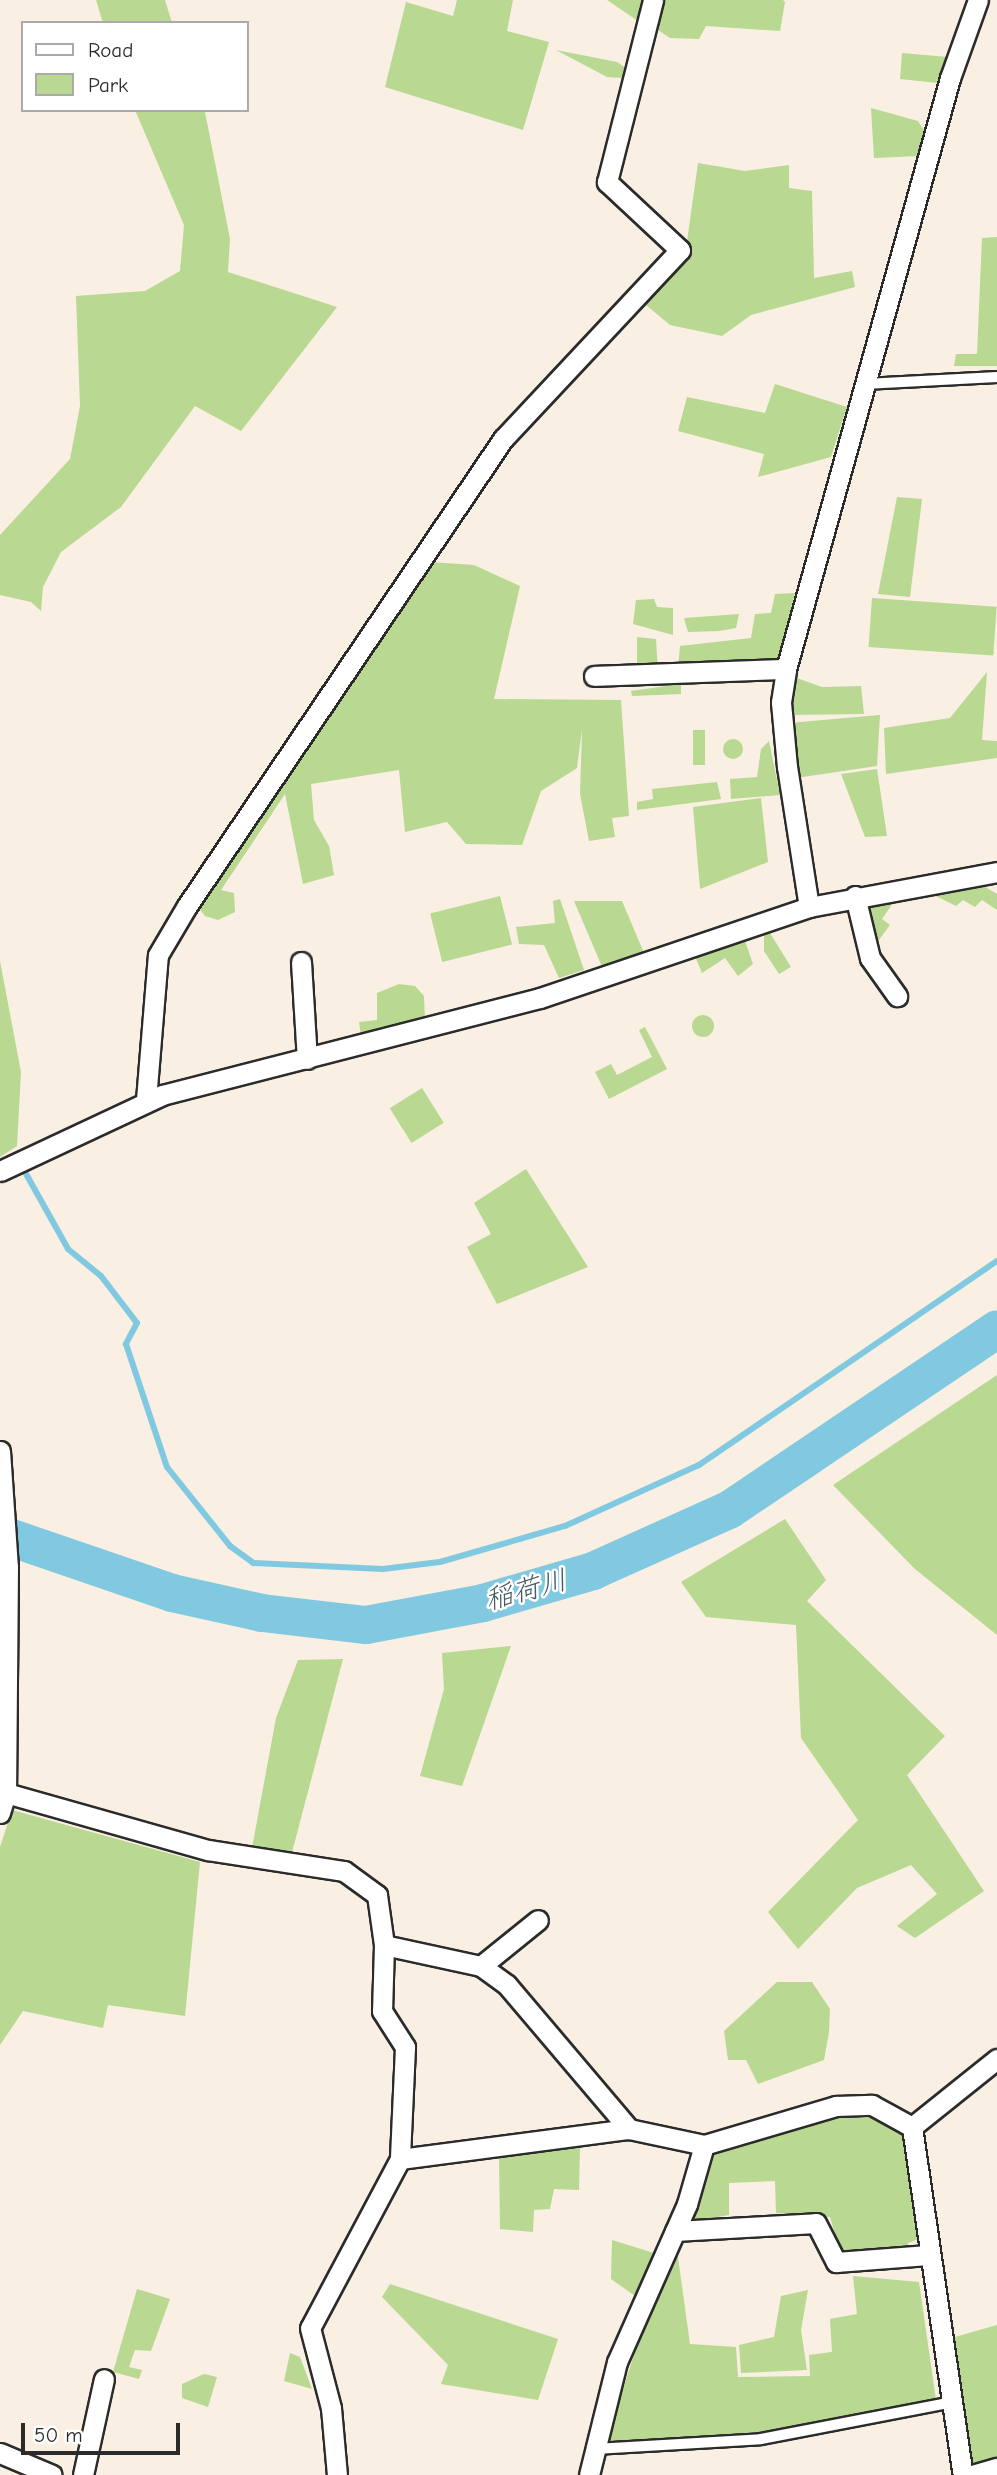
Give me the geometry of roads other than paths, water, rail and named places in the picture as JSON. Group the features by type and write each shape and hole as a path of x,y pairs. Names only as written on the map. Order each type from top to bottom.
{"street":[{"path":"146,1100 158,955 187,906 503,439 680,250 607,182 653,0"},
{"path":"809,907 787,767 781,702 786,669 950,78 978,0"},
{"path":"594,676 786,669"},
{"path":"0,1171 146,1100 540,998 809,907 855,896 997,872"},
{"path":"855,896 870,958 897,996"},
{"path":"301,962 307,1059"},
{"path":"0,1451 5,1500 3,1719 6,1793 0,1813"},
{"path":"6,1793 208,1850 344,1871 377,1895 384,1945 382,2011 405,2047 400,2159 310,2328 331,2409 337,2475"},
{"path":"481,1966 538,1920"},
{"path":"384,1945 481,1966 507,1985 629,2129"},
{"path":"912,2127 997,2059"},
{"path":"400,2159 629,2129 704,2145 836,2106 873,2105 912,2127"},
{"path":"912,2127 928,2255 954,2402 963,2475"},
{"path":"589,2475 621,2349 675,2231 704,2145"},
{"path":"675,2231 816,2223 836,2262 928,2255"},
{"path":"83,2475 104,2379"},
{"path":"0,2453 52,2475"},
{"path":"972,2475 997,2468"}],"lane":[{"path":"864,384 997,377"},
{"path":"595,2449 761,2439 954,2402"}],"waterway":[{"path":"25,1172 68,1249 101,1276 137,1323 126,1344 167,1467 230,1546 253,1563 383,1569 440,1562 565,1526 699,1465 997,1261"},
{"name":"稲荷川","path":"0,1534 172,1593 262,1613 366,1625 483,1603 593,1571 729,1510 997,1329"}]}
